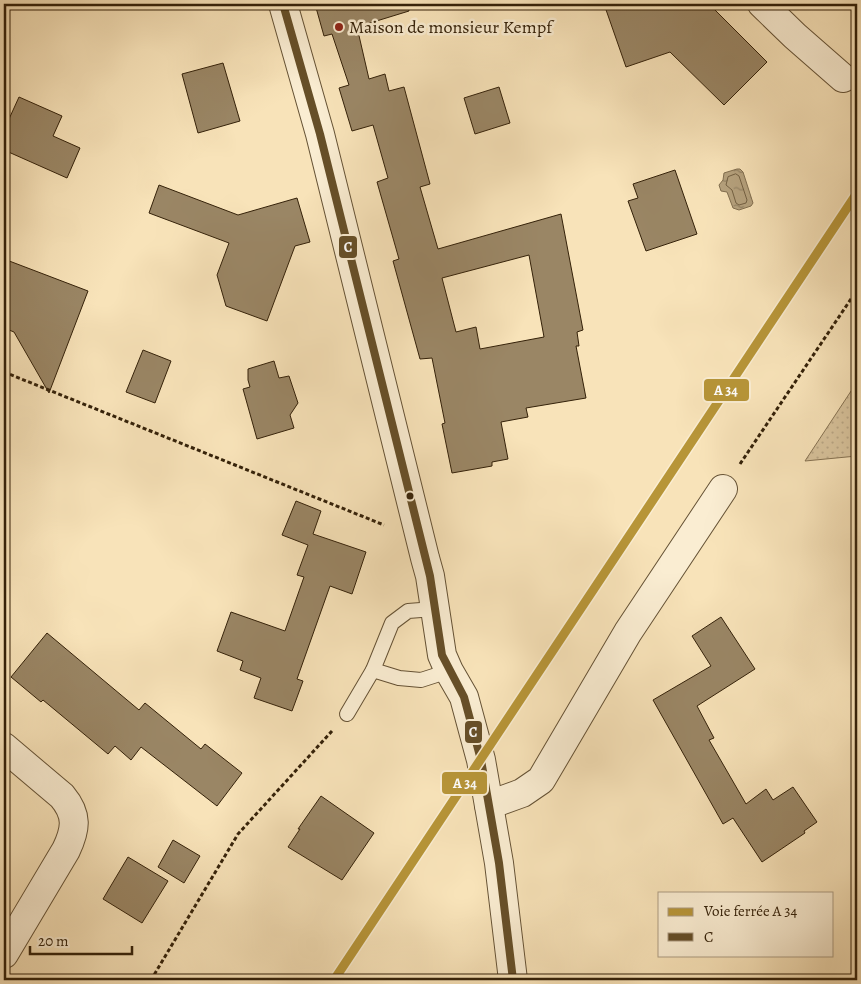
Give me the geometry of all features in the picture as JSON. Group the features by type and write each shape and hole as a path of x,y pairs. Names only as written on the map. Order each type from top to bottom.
{"street":[{"path":"283,4 320,134 430,576 442,655 464,697 470,716 499,863 513,980"},
{"path":"762,4 843,78"},
{"path":"489,805 522,793 541,780 628,632 723,489"},
{"path":"4,747 62,796 69,805 75,824 66,850 4,954"}],"lane":[{"path":"347,714 373,670 392,623 408,611 434,609"},
{"path":"373,670 399,678 421,680 449,671"}],"path":[{"path":"723,489 857,290"},
{"path":"4,372 399,531 411,540 420,538"},
{"path":"151,980 238,834 347,714"}],"shaded area":[{"path":"857,382 857,456 805,461"}],"water":[{"path":"737,169 743,172 753,203 751,206 739,210 733,208 727,192 721,191 719,185 723,180 724,173"}],"building":[{"path":"315,4 408,4 409,11 357,27 369,79 385,74 389,91 404,87 430,184 420,187 438,249 561,214 583,330 577,332 579,346 576,346 586,398 526,408 528,417 501,422 508,459 492,462 492,466 452,473 442,424 445,423 432,358 420,359 393,261 399,259 377,182 388,178 373,125 352,131 339,88 349,85 332,34 324,36","holes":["529,255 544,337 480,349 476,327 456,332 442,278"]},
{"path":"604,4 709,4 767,62 724,105 670,52 626,67"},
{"path":"223,63 240,121 198,133 182,74"},
{"path":"499,87 510,123 475,134 464,98"},
{"path":"19,97 62,116 53,136 80,148 67,178 4,150 4,130"},
{"path":"675,170 697,234 646,251 628,201 638,198 633,184"},
{"path":"159,185 238,215 297,198 310,242 295,246 267,321 226,306 217,275 229,243 149,213"},
{"path":"4,259 88,291 49,393 14,332 4,328"},
{"path":"143,350 171,361 155,403 126,392"},
{"path":"274,361 279,378 289,376 298,403 290,415 294,428 257,439 243,389 250,387 248,369"},
{"path":"296,501 321,511 313,534 366,552 352,594 330,586 297,679 303,681 292,711 254,698 261,678 240,670 243,661 217,651 231,612 285,631 304,577 297,575 308,545 282,535"},
{"path":"721,617 755,669 697,706 714,738 709,740 746,804 766,789 773,800 793,787 817,822 804,831 805,833 762,862 733,818 723,824 653,700 711,666 692,636"},
{"path":"47,633 139,710 145,703 201,749 205,744 242,773 217,806 141,747 131,760 115,746 108,754 43,700 41,702 11,677"},
{"path":"321,796 374,833 342,880 288,847"},
{"path":"173,840 200,856 184,883 158,867"},
{"path":"128,857 168,881 142,923 103,899"}],"transit line":[{"name":"C","path":"283,4 320,134 430,576 442,655 464,697 481,760 499,863 513,980"},
{"path":"334,980 857,193"}],"place":[{"name":"Maison de monsieur Kempf","path":"339,27"}]}
